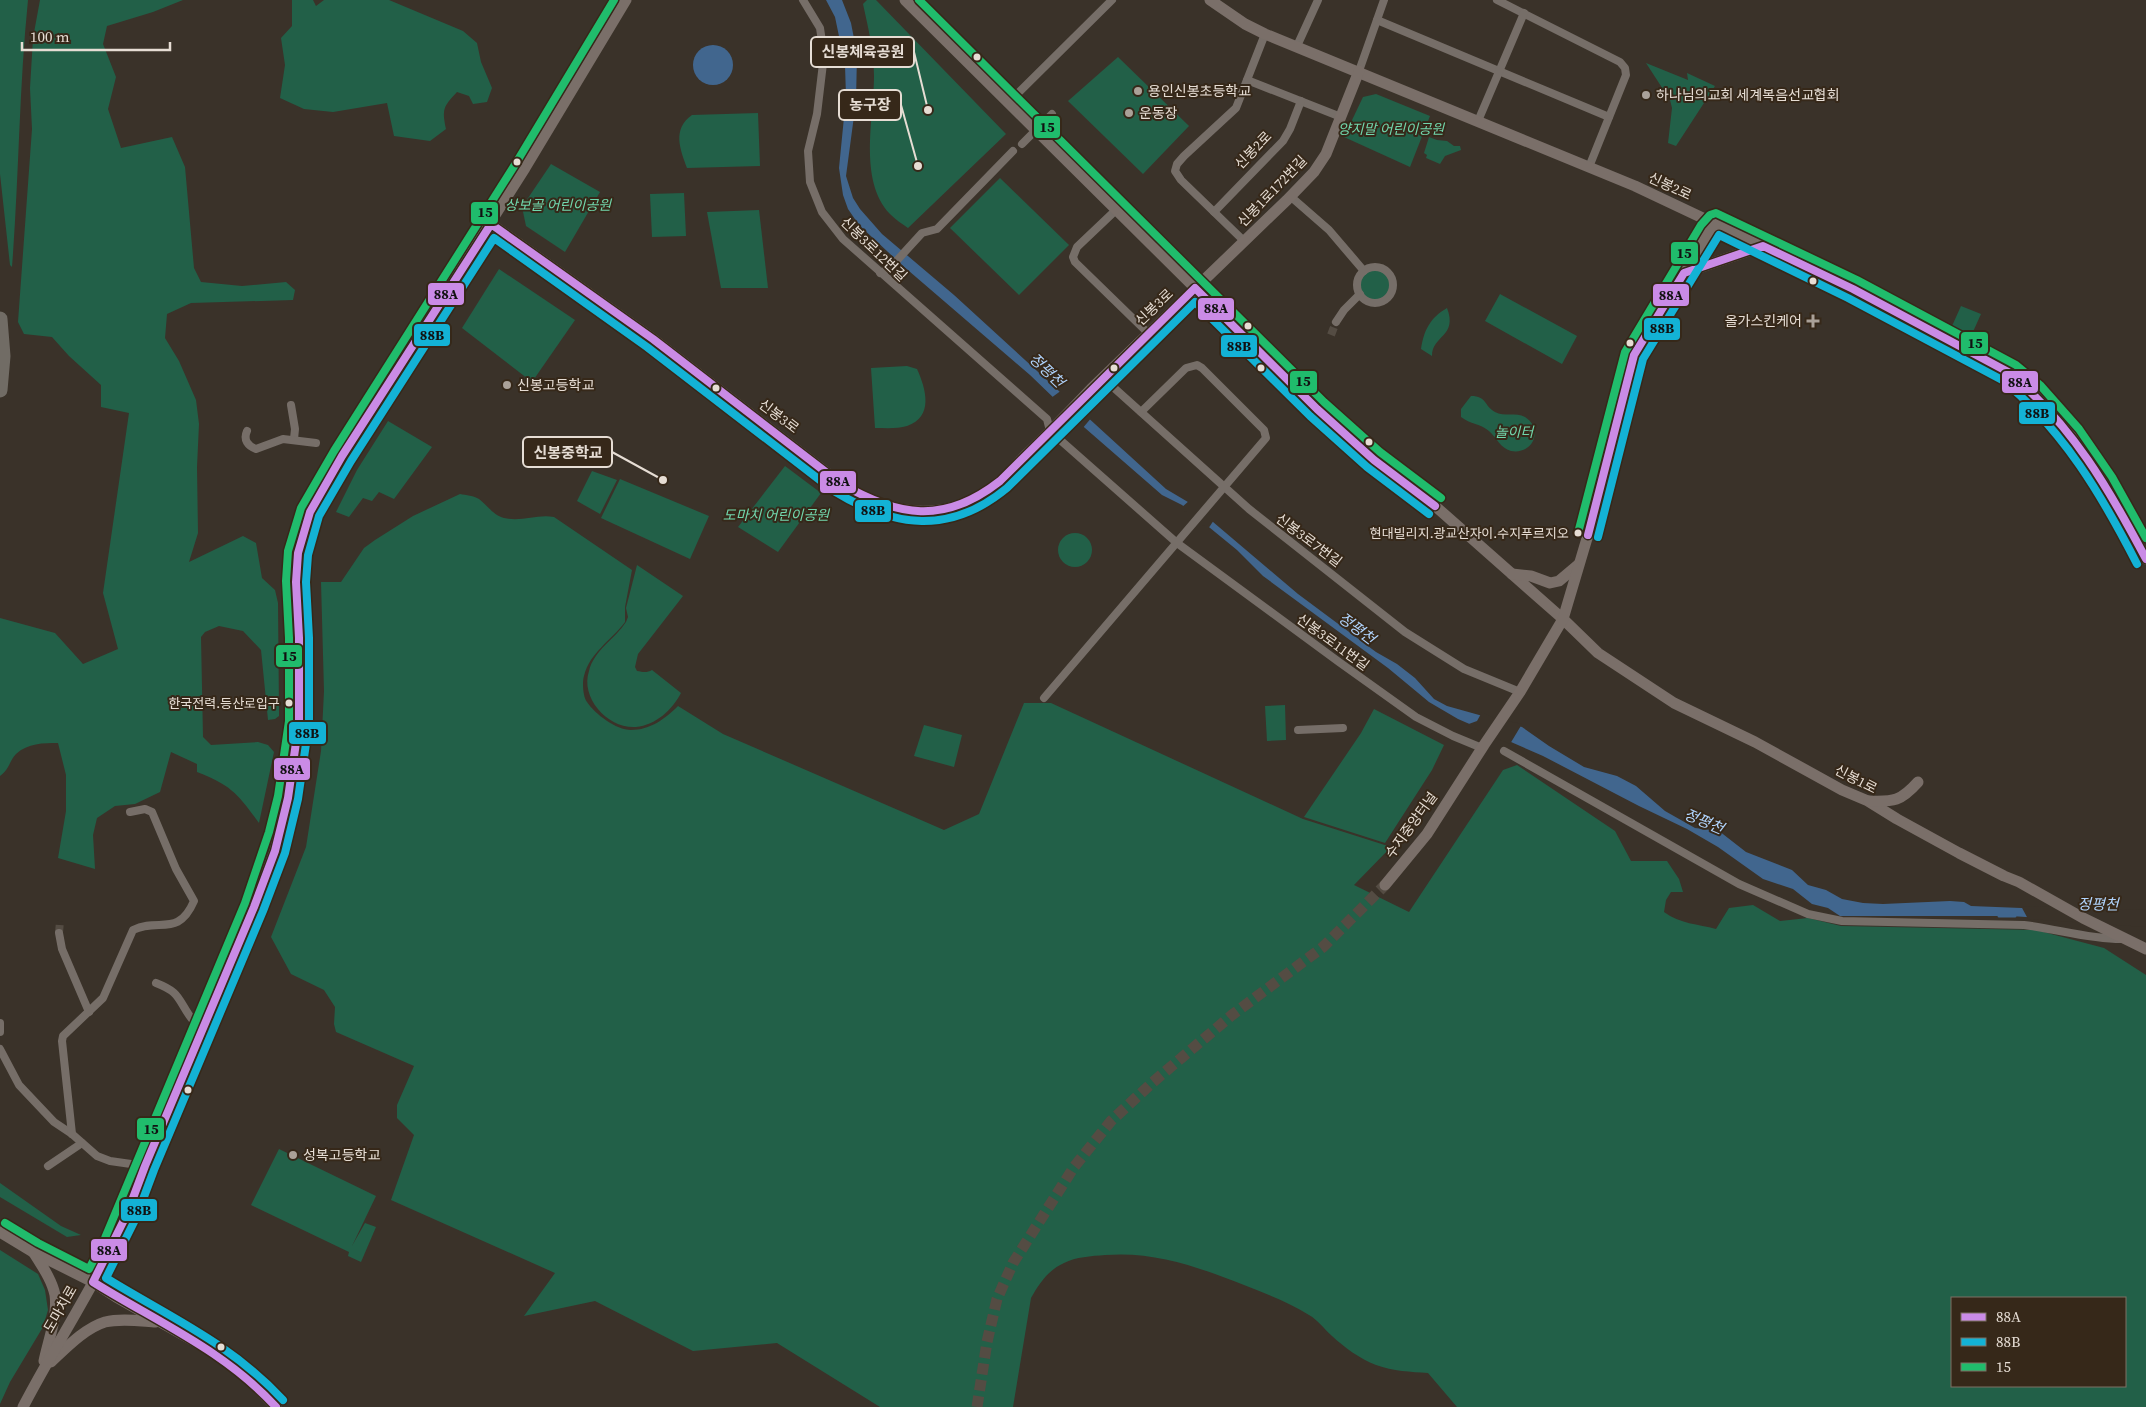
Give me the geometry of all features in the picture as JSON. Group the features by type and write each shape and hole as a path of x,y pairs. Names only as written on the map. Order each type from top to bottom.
{"highway":[{"path":"0,319 3,356 0,390"}],"street":[{"name":"도마치로","path":"23,1407 42,1370 93,1282 127,1214 275,851 288,798 299,722 299,638 296,582 298,553 310,512 342,456 491,224 626,0"},
{"name":"신봉3로12번길","path":"803,0 820,28 824,55 817,114 808,151 810,182 822,212 844,240 1047,419 1050,431"},
{"path":"905,0 1195,288"},
{"path":"1009,102 1112,0"},
{"name":"신봉2로","path":"1210,0 1245,24 1265,34 1589,167 1716,223 1853,289 2003,370 2026,385 2042,399 2083,447 2146,559"},
{"path":"1297,46 1318,0"},
{"path":"1359,71 1384,0"},
{"path":"1497,0 1620,62 1626,68 1626,75 1589,167"},
{"path":"1478,121 1524,13"},
{"path":"1376,20 1609,117"},
{"path":"1244,241 1175,172 1177,164 1236,108 1265,34"},
{"name":"신봉1로172번길","path":"1195,288 1314,172 1326,154 1359,71"},
{"path":"1247,80 1341,117"},
{"name":"신봉2로","path":"1214,212 1283,141 1301,101"},
{"path":"1022,144 1052,114"},
{"path":"880,273 890,268 922,233 937,229 1013,151"},
{"path":"1290,196 1329,230 1364,271"},
{"path":"1117,209 1077,247 1073,257 1075,262 1148,334"},
{"name":"수지중앙터널","path":"1385,885 1427,834 1483,745 1520,692 1563,619 1588,535 1634,355 1716,223"},
{"name":"신봉3로","path":"491,224 653,339 840,483 886,506 918,511 936,511 972,501 1000,481 1195,288"},
{"path":"1684,273 1763,246"},
{"path":"1376,266 1392,276 1394,288 1387,299 1376,303 1366,300 1360,294 1357,286 1358,280 1364,271 1376,266"},
{"name":"신봉1로","path":"1195,288 1317,410 1374,460 1435,506 1563,619 1598,653 1674,703 1755,742 1842,790 1868,801 1897,820 1959,853 2019,882 2083,918 2144,948"},
{"path":"1336,322 1344,310 1360,294"},
{"path":"1044,698 1186,534 1223,486 1266,438 1264,430 1202,368 1197,366 1186,368 1141,412"},
{"name":"신봉3로7번길","path":"1103,378 1249,510 1345,583 1376,610 1438,654 1464,669 1520,692"},
{"path":"291,405 295,423 294,439"},
{"path":"247,431 246,440 248,445 256,450 283,439 316,443"},
{"name":"신봉3로11번길","path":"1050,431 1177,543 1401,707 1453,736 1483,745"},
{"path":"1512,574 1531,576 1550,583 1559,582 1579,564"},
{"path":"1298,730 1343,728"},
{"path":"1504,752 1739,884 1808,914 1842,921 2024,925 2097,939 2127,939"},
{"path":"1868,801 1890,802 1903,797 1918,782"},
{"path":"72,1134 62,1041 66,1033 103,998 133,930 170,926 178,923 188,913 194,901 176,869 152,812 145,809 130,812"},
{"path":"59,933 62,949 89,1012"},
{"path":"156,983 174,992 189,1016 203,1030"},
{"path":"0,1023 0,1032"},
{"path":"0,1049 19,1085 54,1122 72,1134 97,1156 110,1161 145,1166"},
{"path":"48,1166 82,1143"},
{"path":"0,1232 33,1252 93,1282 217,1354 246,1376 276,1407"},
{"path":"33,1252 47,1274 55,1296 55,1310 42,1370"},
{"path":"42,1370 70,1345 104,1322 120,1320 160,1322"}],"green space":[{"path":"0,0 28,0 12,267 10,265 0,174"},
{"path":"40,0 183,0 153,12 107,26 103,44 116,77 108,109 121,148 172,137 185,167 194,268 201,282 242,286 286,282 295,290 293,300 191,303 167,314 165,338 179,361 196,400 199,424 197,467 198,533 189,562 243,536 256,543 262,578 275,590 278,603 279,716 275,719 268,720 261,650 243,631 219,626 205,632 201,637 203,737 211,745 258,742 268,745 274,752 259,823 239,798 226,786 197,772 197,764 171,752 160,792 135,804 115,806 97,818 93,835 95,869 58,858 66,811 66,775 58,743 36,744 21,750 16,754 6,771 0,776 0,618 55,633 83,664 118,649 103,593 129,413 101,407 101,385 69,356 52,337 24,334 18,322 32,129 30,88 33,38"},
{"path":"292,0 313,0 316,6 324,0 389,0 463,31 477,43 481,62 492,88 487,102 473,104 469,96 457,92 446,105 444,117 446,129 430,141 394,136 387,103 333,112 304,109 280,98 285,65 281,38 292,26"},
{"path":"867,0 876,0 1006,134 908,228 890,214 880,200 874,184 870,148 874,67 863,4"},
{"name":"운동장","path":"1118,57 1189,126 1143,174 1068,101"},
{"path":"1646,63 1688,80 1687,73 1715,86 1676,146 1668,143 1672,108 1670,100"},
{"name":"양지말 어린이공원","path":"1376,94 1430,116 1410,167 1344,137 1363,97"},
{"path":"758,113 760,166 687,168 679,140 682,127 692,115"},
{"path":"1429,137 1447,141 1454,146 1460,146 1461,150 1445,156 1440,164 1426,158 1427,155 1424,153"},
{"name":"상보골 어린이공원","path":"551,164 600,192 565,252 526,226 522,207"},
{"path":"1000,178 1069,245 1019,295 950,228"},
{"path":"684,193 686,236 652,237 650,194"},
{"path":"759,210 768,288 721,288 707,212"},
{"path":"1375,268 1382,269 1387,273 1391,278 1391,292 1387,297 1382,301 1375,302 1368,301 1363,297 1359,292 1358,285 1359,278 1363,273 1368,269"},
{"path":"499,269 575,320 532,382 462,328"},
{"path":"1500,294 1577,336 1562,364 1485,321"},
{"path":"1961,306 1981,314 1972,334 1952,326"},
{"path":"1447,308 1450,318 1449,325 1433,349 1432,356 1421,349 1424,336 1432,320"},
{"path":"907,366 917,369 923,385 926,402 921,416 916,422 907,426 875,428 871,368"},
{"name":"놀이터","path":"1471,396 1483,399 1491,410 1495,412 1525,417 1534,428 1535,434 1530,445 1519,451 1507,450 1486,429 1461,417 1461,409"},
{"path":"388,421 432,447 394,499 379,492 372,501 363,498 349,517 336,512 357,470"},
{"name":"도마치 어린이공원","path":"785,466 821,493 778,552 738,527"},
{"path":"592,471 617,480 600,514 577,501"},
{"path":"620,479 709,516 690,559 601,518"},
{"path":"460,494 479,499 494,513 504,518 554,517 632,570 625,607 625,622 596,653 583,679 586,700 600,716 619,727 638,730 651,726 678,706 723,734 944,830 979,814 1024,703 1051,703 1303,819 1391,847 1354,885 1409,912 1503,770 1517,765 1615,831 1631,861 1667,861 1679,879 1683,892 1671,892 1666,900 1664,912 1683,921 1716,929 1729,908 1753,905 1780,921 1808,918 1841,926 2036,930 2104,948 2146,975 2146,1407 1457,1407 1428,1373 1395,1370 1370,1362 1342,1344 1312,1317 1285,1302 1227,1278 1176,1262 1141,1255 1089,1256 1069,1261 1049,1273 1031,1298 1013,1407 880,1407 777,1343 693,1351 595,1301 524,1316 555,1273 391,1200 414,1135 397,1118 397,1105 414,1066 336,1032 334,1024 335,1007 324,990 291,974 271,937 306,847 321,751 324,691 321,582 341,582 364,548 413,516"},
{"path":"1075,533 1087,538 1092,550 1087,562 1075,567 1063,562 1058,550 1063,538"},
{"path":"637,565 683,596 638,654 635,667 637,671 647,672 652,670 681,693 663,716 643,726 636,727 616,723 606,717 593,701 587,681 595,657 626,622 628,617 626,608"},
{"path":"1285,705 1286,740 1267,741 1265,706"},
{"path":"1374,709 1444,745 1432,770 1385,843 1304,817 1361,733"},
{"path":"924,725 962,735 954,767 914,756"},
{"path":"279,1149 376,1196 352,1246 365,1223 376,1227 361,1262 348,1256 349,1252 251,1205"},
{"path":"0,1183 61,1226 81,1235 67,1237 0,1197"},
{"path":"0,1250 38,1274 45,1290 48,1310 43,1327 10,1382 0,1404"}],"water":[{"name":"정평천","path":"826,0 842,0 851,23 857,54 856,101 846,176 853,198 860,209 882,234 954,295 1166,489 1193,505 1298,594 1376,652 1397,664 1415,678 1434,699 1447,706 1522,727 1584,767 1617,776 1636,786 1665,811 1695,828 1719,831 1746,852 1792,870 1808,885 1826,890 1842,899 1883,904 1950,901 1964,902 1971,906 2146,913 2146,924 2010,916 1840,916 1828,908 1812,904 1793,889 1763,879 1718,847 1687,829 1543,756 1458,719 1429,702 1388,668 1263,576 1237,550 1182,505 1162,495 1085,428 1030,375 902,265 859,225 848,209 843,195 839,168 846,97 845,65 835,17"},
{"path":"709,45 717,45 724,48 730,54 733,65 730,76 724,82 717,85 709,85 702,82 696,76 693,69 693,61 696,54 702,48"}],"pier":[{"path":"1062,390 1092,417 1082,429 1051,398"},
{"path":"1190,500 1214,520 1208,529 1181,508"},
{"path":"1482,712 1494,718 1522,724 1510,744 1466,725 1477,721"},
{"path":"2021,906 2146,910 2146,927 2028,919"}],"waterway":[{"name":"정평천","path":"1999,916 2015,916"}],"tunnel":[{"path":"1331,335 1336,322"},
{"path":"977,1407 987,1342 997,1299 1013,1263 1074,1167 1111,1121 1153,1082 1232,1015 1323,947 1385,885"},
{"path":"59,933 60,921"}],"transit line":[{"name":"15","path":"5,1223 38,1243 89,1269 105,1238 245,903 269,832 278,796 289,721 289,638 286,581 288,551 301,508 334,451 516,163 614,0"},
{"name":"15","path":"919,0 1324,402 1380,452 1441,498"},
{"name":"15","path":"1578,533 1625,352 1701,225 1710,215 1716,213 1857,280 2016,365 2040,385 2079,429 2112,477 2146,538"},
{"name":"88A","path":"276,1407 256,1387 212,1353 93,1282 127,1214 145,1166 254,907 275,851 288,798 299,722 299,638 296,582 298,553 310,512 342,456 491,224 653,339 840,483 882,503 901,509 940,510 960,505 1000,481 1195,288 1317,409 1374,460 1435,506"},
{"name":"88B","path":"1598,537 1643,359 1719,235 1848,298 2004,381 2045,422 2080,466 2110,513 2137,564"},
{"name":"88B","path":"283,1400 263,1380 221,1347 106,1278 136,1218 154,1170 263,911 285,853 298,799 309,723 309,638 306,582 308,555 319,516 351,461 494,238 647,347 834,491 878,513 900,519 922,521 964,514 986,503 1007,488 1195,302 1310,416 1367,467 1429,514"},
{"name":"88A","path":"1588,535 1634,355 1684,273 1763,246 1853,289 2010,373 2071,437 2118,507 2146,559"}],"place":[{"name":"용인신봉초등학교","path":"1138,91"},
{"name":"하나님의교회 세계복음선교협회","path":"1646,95"},
{"name":"신봉체육공원","path":"928,110"},
{"name":"운동장","path":"1129,113"},
{"name":"농구장","path":"918,166"},
{"name":"올가스킨케어","path":"1813,321"},
{"name":"신봉고등학교","path":"507,385"},
{"name":"신봉중학교","path":"663,480"},
{"name":"현대빌리지.광교산자이.수지푸르지오","path":"1578,533"},
{"name":"한국전력.등산로입구","path":"289,703"},
{"name":"성복고등학교","path":"293,1155"}]}
